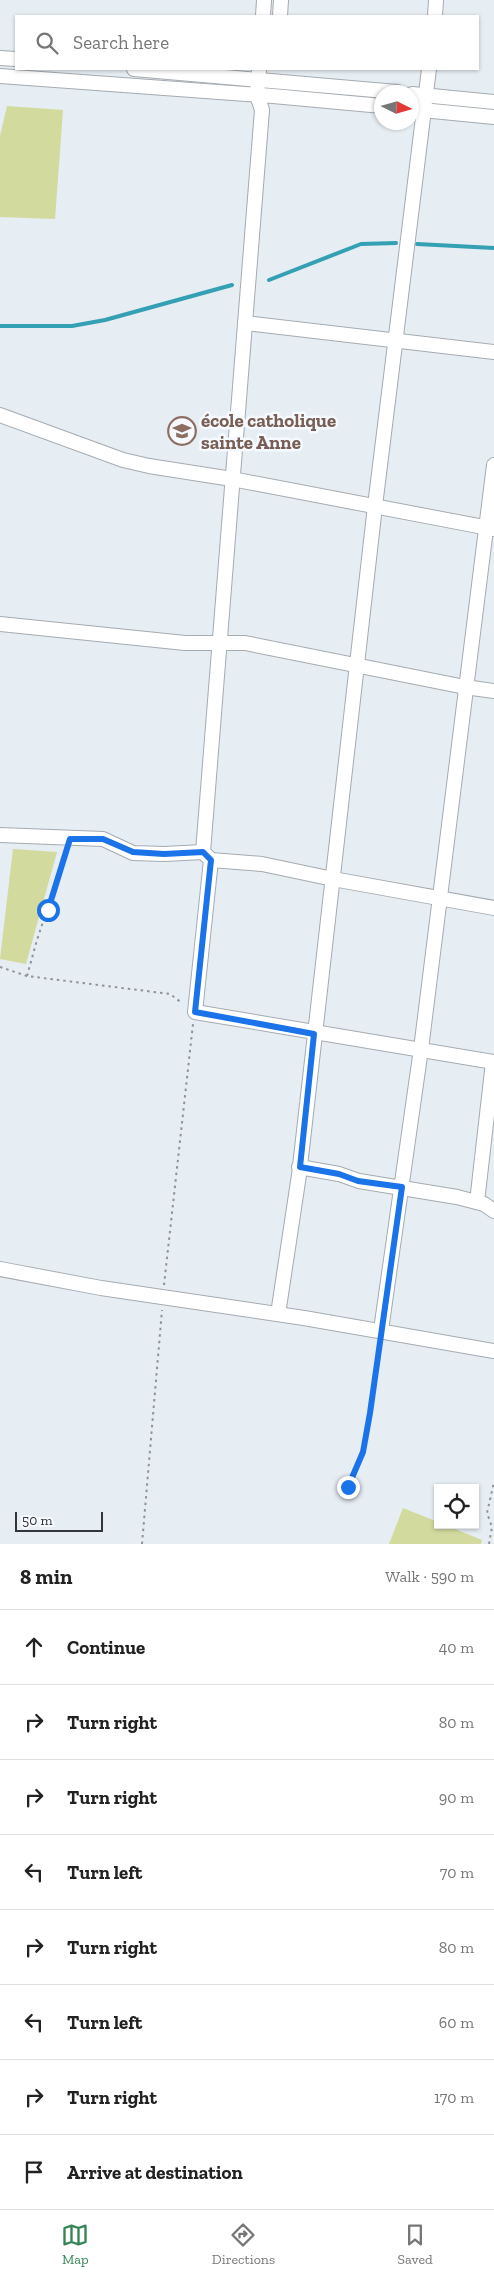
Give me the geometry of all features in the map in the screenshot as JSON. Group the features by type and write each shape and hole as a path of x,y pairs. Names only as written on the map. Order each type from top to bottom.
{"street":[{"path":"263,15 264,0"},
{"path":"280,15 281,0"},
{"path":"434,15 436,0"},
{"path":"0,58 15,59"},
{"path":"159,70 275,75 374,89"},
{"path":"419,108 426,95 429,70"},
{"path":"258,74 257,94 262,110 219,641 207,856 195,1012 314,1034 421,1049 493,1062 477,1202"},
{"path":"262,110 273,96 275,75"},
{"path":"0,76 257,94 374,105"},
{"path":"419,94 494,102"},
{"path":"419,110 494,117"},
{"path":"278,1314 300,1167 374,506 396,341 416,130"},
{"path":"244,323 494,352"},
{"path":"0,415 123,460 149,466 232,478 490,528"},
{"path":"382,1330 421,1049 465,687 490,528 494,465"},
{"path":"0,624 185,643 219,641 245,643 356,666 494,691"},
{"path":"0,835 103,839 133,852 207,856 262,864 333,879 494,908"},
{"path":"300,1167 339,1174 358,1181 402,1187 477,1202 494,1211"},
{"path":"0,1270 101,1288 382,1330 494,1351"}],"path":[{"path":"27,976 36,940 70,839"},
{"path":"0,967 27,976 170,994 195,1012 163,1297 142,1544"},
{"path":"348,1487 363,1452 382,1330"},
{"path":"489,1544 492,1527 487,1513 494,1482"}],"green space":[{"path":"7,106 63,110 55,219 0,217 0,136"},
{"path":"13,849 57,852 26,964 0,959"},
{"path":"403,1508 434,1520 434,1529 455,1529 482,1540 481,1544 389,1544"}],"waterway":[{"path":"269,280 361,244 396,243"},
{"path":"417,244 494,248"},
{"path":"0,326 72,326 105,320 232,285"}],"place":[{"name":"école catholique sainte Anne","path":"182,431"}],"route":[{"path":"48,910 70,839 103,839 133,852 164,854 203,852 211,860 195,1012 314,1034 300,1167 339,1174 358,1181 402,1187 363,1452 348,1487"}]}
